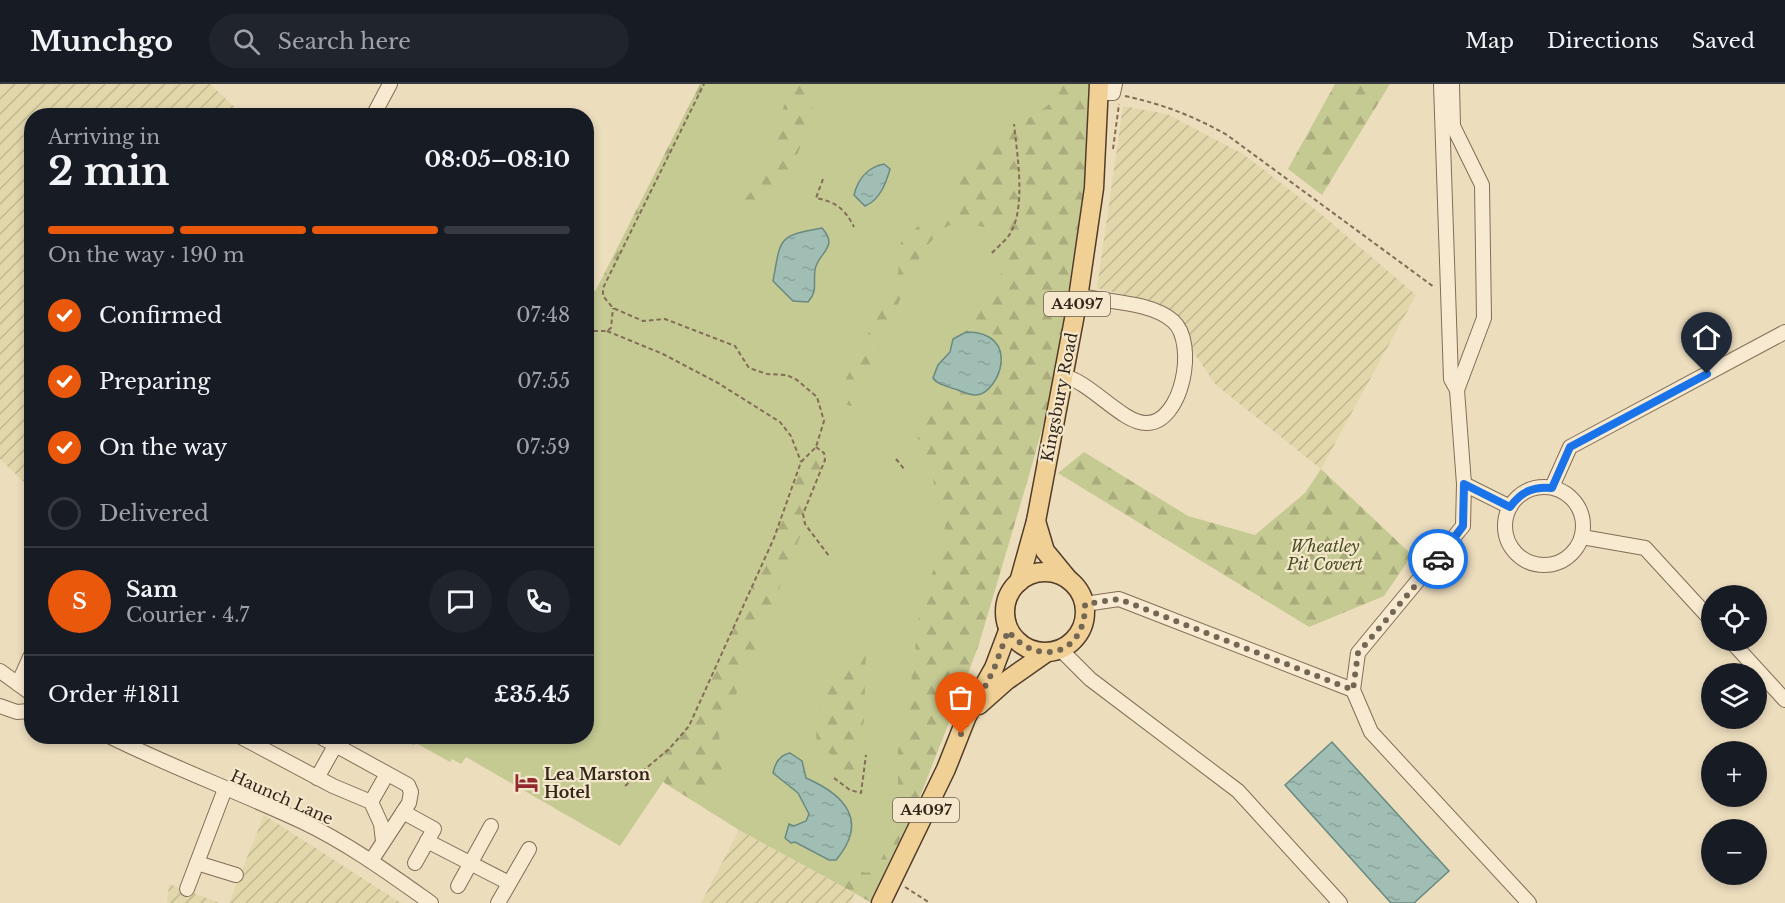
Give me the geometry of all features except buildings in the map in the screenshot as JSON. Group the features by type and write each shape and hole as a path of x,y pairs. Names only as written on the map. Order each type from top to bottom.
{"main road":[{"name":"Kingsbury Road","path":"881,903 946,769 968,716 994,669 1008,631 1004,616 1006,601 1018,582 1036,521 1078,298 1106,89"},
{"name":"Kingsbury Road","path":"968,716 1006,681 1053,651 1072,642 1081,631 1085,618 1085,604 1079,590 1045,551 1036,521"},
{"path":"1018,582 1039,572 1054,573 1068,579"},
{"path":"1008,631 1018,643 1031,651 1053,651"}],"street":[{"path":"377,108 390,84"},
{"path":"1441,84 1451,379 1457,390 1464,484 1463,526 1358,653 1353,690 1371,732 1529,903"},
{"path":"1452,84 1453,126 1482,185 1484,318 1457,390"},
{"path":"1063,376 1080,383 1127,416 1147,423 1155,422 1169,409 1181,387 1184,371 1184,343 1178,327 1172,321 1141,308 1086,297 1078,298"},
{"path":"1552,488 1570,447 1785,332"},
{"path":"1464,484 1510,507"},
{"path":"1542,487 1552,488 1571,497 1582,515 1582,537 1576,549 1561,561 1542,565 1529,562 1509,545 1505,532 1505,519 1510,507 1523,493 1542,487"},
{"path":"1582,537 1645,548 1701,609"},
{"path":"1085,604 1119,599 1353,690"},
{"path":"1053,651 1238,791 1340,903"},
{"path":"1740,651 1785,700"},
{"path":"18,684 24,670"},
{"path":"0,671 24,688"},
{"path":"0,706 17,712 24,711"},
{"name":"Haunch Lane","path":"127,744 303,822 371,861 431,903"},
{"path":"254,744 317,778 371,802 381,824 382,841"},
{"path":"332,744 408,785 411,792 409,803 371,861"},
{"path":"317,778 335,746"},
{"path":"371,802 387,774"},
{"path":"187,889 225,789"},
{"path":"403,812 434,828 415,863"},
{"path":"458,886 491,826"},
{"path":"427,841 508,883"},
{"path":"498,903 529,849"},
{"path":"197,863 236,874"}],"path":[{"path":"624,786 670,748 689,726 774,538 801,462 816,447 824,421 817,398 797,380 787,375 767,374 749,368 735,346 665,319 643,321 613,308 603,296 603,288 704,84"},
{"path":"1106,89 1170,108 1202,121 1227,135 1438,290"},
{"path":"992,253 1011,232 1018,213 1019,156 1014,124"},
{"path":"823,179 816,198 836,203 847,214 854,227"},
{"path":"607,331 613,320 613,308"},
{"path":"594,331 607,331 663,354 718,383 780,422 791,436 801,462"},
{"path":"816,447 824,453 825,460 804,514 805,524 829,556"},
{"path":"896,459 904,470"},
{"path":"834,778 850,790 861,793 866,754"},
{"path":"892,880 930,903"}],"shaded area":[{"path":"0,84 210,84 236,108 24,108 24,482 0,459"},
{"path":"1123,106 1167,114 1243,154 1321,214 1416,295 1321,469 1216,385 1160,304 1097,288"},
{"path":"264,815 401,903 229,903"},
{"path":"739,830 855,893 850,903 701,903"},
{"path":"169,884 220,903 167,903"}],"green space":[{"path":"700,84 1082,84 933,707 887,848 877,867 855,893 739,830 663,782 620,846 466,757 461,764 452,759 450,762 418,744 594,744 594,291 596,291"},
{"path":"700,84 704,84 603,288 595,292"},
{"path":"801,84 814,84 817,88 799,151 776,194 765,206 750,206 744,201 769,170 782,110 787,100"},
{"path":"1058,84 1092,84 1083,193 1054,386 979,644 917,804 870,902 832,880 844,867 867,873 877,867 887,848 898,814 898,751 909,699 922,594 938,561 946,521 918,438 922,422 950,388 977,395 985,392 997,341 980,332 966,332 970,320 1008,259 1011,246 1010,233 970,224 968,218 943,228 923,250 851,406 840,403 843,385 898,274 901,242 929,216 945,213 964,202 955,175 965,171 1013,129 1047,106 1056,98"},
{"path":"1335,84 1390,84 1322,195 1288,169"},
{"path":"816,447 824,453 825,460 804,514 805,524 747,670 729,710 718,726 720,743 730,761 723,776 695,802 662,781 653,762 670,748 689,726 774,538 801,462"},
{"name":"Wheatley Pit Covert","path":"1084,452 1188,516 1255,535 1305,493 1321,469 1412,555 1384,596 1309,627 1058,473"},
{"path":"858,645 866,648 864,720 859,748 860,767 857,777 849,777 841,774 834,758 817,745 816,731 827,692"}],"water":[{"path":"884,164 890,169 884,185 875,200 865,206 854,195 858,184 869,171"},
{"path":"822,228 829,241 815,270 813,294 808,302 793,301 773,281 780,247 789,237"},
{"path":"966,332 984,335 995,342 1000,352 1001,363 998,375 985,392 976,395 944,386 933,378 938,365 950,352 953,339"},
{"path":"1332,742 1449,871 1414,903 1391,903 1285,785"},
{"path":"790,753 802,761 806,778 832,792 848,811 851,833 846,846 836,860 829,860 785,838 789,824 794,826 806,821 809,814 798,793 773,773 778,760"}],"way so far":[{"path":"961,734 968,716 994,669 1008,631 1018,643 1031,651 1046,653 1061,650 1081,631 1085,618 1085,604 1103,600 1119,599 1353,690 1358,653 1438,559"}],"place":[{"name":"Lea Marston Hotel","path":"526,783"}],"route":[{"path":"1438,559 1463,526 1464,484 1510,507 1523,493 1542,487 1552,488 1570,447 1707,374"}]}
